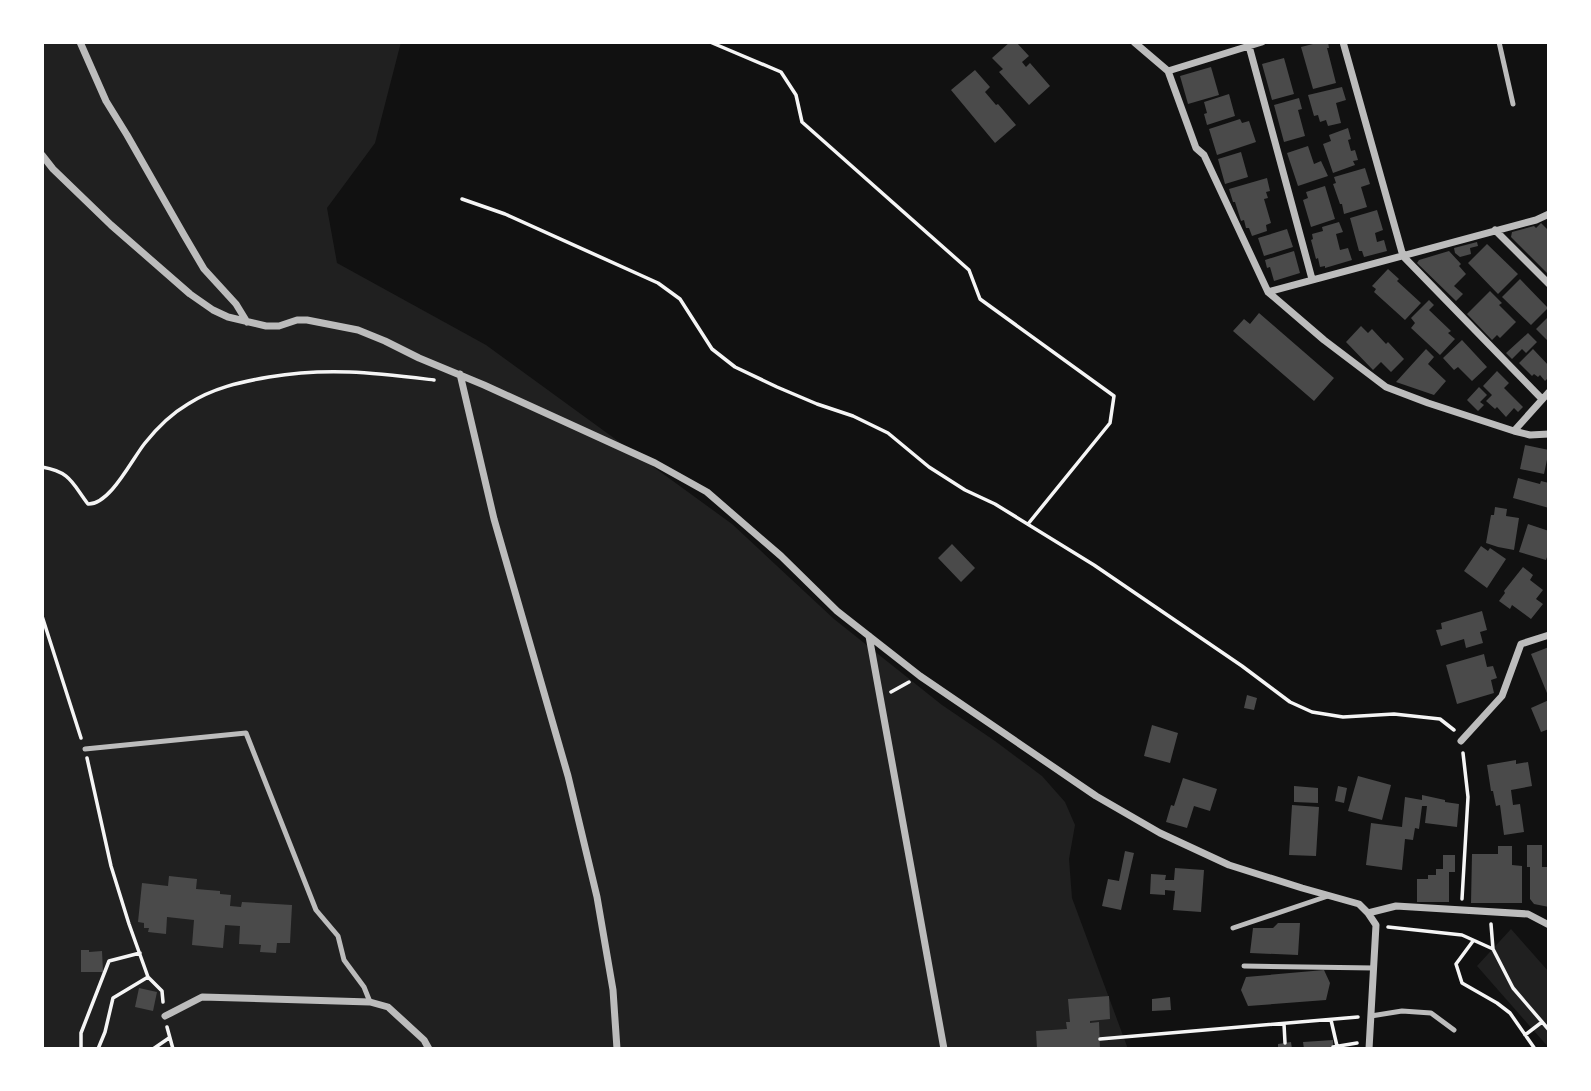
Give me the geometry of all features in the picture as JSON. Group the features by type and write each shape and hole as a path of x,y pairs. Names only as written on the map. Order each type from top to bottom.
{"street":[{"path":"80,42 106,101 204,269 236,304 247,322"},
{"path":"1134,42 1168,71 1196,148 1204,155 1268,292 1324,340 1386,387 1514,431 1530,435 1549,434"},
{"path":"1168,71 1262,42"},
{"path":"1343,42 1403,256 1542,399"},
{"path":"1249,46 1312,279"},
{"path":"42,155 111,225 190,294 213,310 228,317 267,326 307,320 358,330 655,463 707,492 781,556 836,611 920,676 1086,790 1132,818 1229,865 1359,904 1376,925 1369,1049"},
{"path":"1268,292 1549,214"},
{"path":"1495,230 1549,284"},
{"path":"460,374 494,519 568,776 597,897 612,990 617,1049"},
{"path":"1514,431 1549,392"},
{"path":"1461,741 1503,696 1521,644 1549,635"},
{"path":"869,636 944,1049"},
{"path":"1368,913 1396,906 1528,915 1549,925"},
{"path":"165,1016 202,997 370,1002 388,1007 424,1040 429,1049"}],"lane":[{"path":"1499,42 1513,104"},
{"path":"85,749 246,733 316,910 338,936 344,960 364,987 370,1002"},
{"path":"1233,928 1328,896"},
{"path":"1244,966 1374,968"},
{"path":"1371,1016 1402,1011 1431,1013 1454,1030"}],"path":[{"path":"710,42 781,72 796,95 802,122 969,270 979,299 1114,396 1110,423 1028,524"},
{"path":"462,199 505,214 658,283 680,299 712,349 735,367 888,433 929,467 1105,572 1290,702 1312,712 1343,717 1394,714 1440,719 1452,728 1461,741 1468,797 1462,911"},
{"path":"42,467 68,476 91,505 110,492 145,443 173,413 226,385 315,371 355,371 445,381 460,374"},
{"path":"42,616 85,749 111,866 148,976 113,998 98,1049"},
{"path":"880,698 920,676"},
{"path":"1491,922 1493,949 1513,988 1549,1030"},
{"path":"1376,925 1462,935 1493,949"},
{"path":"1473,941 1457,964 1462,983 1510,1013 1535,1049"},
{"path":"81,1049 81,1033 109,961 140,953"},
{"path":"1100,1039 1371,1016"},
{"path":"1331,1020 1335,1046 1351,1044"},
{"path":"1525,1035 1542,1022"},
{"path":"1284,1024 1285,1043"},
{"path":"153,1049 169,1038"}],"shaded area":[{"path":"42,42 401,42 375,143 327,208 337,263 486,345 732,524 834,619 942,705 1042,776 1065,802 1075,825 1069,859 1072,898 1128,1049 42,1049"},
{"path":"1511,929 1549,972 1549,1048 1477,966"}],"building":[{"path":"1010,42 1016,42 1029,56 1022,62 1026,67 1030,63 1050,86 1029,105 999,72 1003,69 992,58"},
{"path":"1328,42 1327,48 1336,83 1313,89 1301,47"},
{"path":"1284,58 1294,94 1272,100 1262,64"},
{"path":"1211,67 1219,95 1188,104 1180,76"},
{"path":"975,70 990,87 985,92 1016,125 995,143 951,90"},
{"path":"1342,87 1346,100 1336,103 1341,123 1328,126 1326,120 1320,122 1318,115 1314,116 1308,95"},
{"path":"1229,94 1235,116 1207,125 1204,102"},
{"path":"1299,98 1302,109 1298,110 1305,136 1284,142 1274,105"},
{"path":"1240,119 1242,123 1249,121 1256,142 1217,155 1209,129"},
{"path":"1348,128 1351,151 1355,150 1358,160 1353,161 1355,165 1333,173 1323,144 1331,141 1329,135"},
{"path":"1308,146 1314,164 1321,161 1328,176 1298,186 1287,153"},
{"path":"1241,152 1248,177 1225,184 1218,159"},
{"path":"1365,168 1370,184 1361,187 1367,207 1344,214 1333,184 1336,183 1334,177"},
{"path":"1267,178 1270,191 1266,192 1268,198 1264,199 1271,223 1266,225 1267,231 1252,236 1244,220 1241,221 1229,189"},
{"path":"1325,186 1335,219 1311,227 1303,200 1308,198 1306,192"},
{"path":"1377,210 1383,230 1375,233 1377,242 1384,240 1387,251 1364,257 1362,251 1359,251 1350,218"},
{"path":"1339,222 1343,232 1336,234 1340,250 1348,248 1352,260 1320,267 1311,240 1312,234 1323,231 1322,227"},
{"path":"1541,223 1549,231 1549,275 1511,237 1512,232 1534,226 1536,228"},
{"path":"1287,229 1293,247 1264,256 1258,238"},
{"path":"1477,242 1478,246 1470,248 1471,254 1460,257 1455,253 1454,248"},
{"path":"1487,244 1518,274 1498,294 1468,263"},
{"path":"1294,251 1300,273 1274,281 1265,260"},
{"path":"1449,251 1466,274 1454,286 1463,294 1456,301 1417,263 1419,260"},
{"path":"1388,269 1421,303 1405,320 1374,292 1376,289 1372,286"},
{"path":"1520,279 1548,308 1531,325 1502,297"},
{"path":"1490,291 1502,303 1499,305 1516,322 1500,338 1497,335 1492,340 1467,314"},
{"path":"1429,300 1434,305 1429,310 1451,331 1448,333 1455,339 1440,355 1411,328 1415,323 1411,318"},
{"path":"1259,313 1334,378 1314,401 1233,331 1244,319 1250,324"},
{"path":"1549,316 1549,342 1536,329"},
{"path":"1361,326 1368,333 1372,329 1404,359 1391,372 1381,362 1373,370 1346,342"},
{"path":"1528,333 1537,342 1526,353 1522,349 1512,359 1506,353"},
{"path":"1462,340 1487,367 1472,381 1458,367 1454,370 1443,358"},
{"path":"1426,349 1434,357 1428,364 1446,381 1434,395 1396,382"},
{"path":"1533,349 1549,366 1549,377 1545,381 1540,375 1532,376 1519,363"},
{"path":"1497,371 1509,383 1504,388 1523,407 1518,412 1514,408 1506,417 1497,407 1495,409 1486,401 1492,395 1483,386"},
{"path":"1479,387 1487,395 1480,402 1484,405 1478,411 1467,400"},
{"path":"1525,445 1549,450 1544,474 1520,469"},
{"path":"1518,478 1540,484 1541,481 1549,483 1549,508 1513,498"},
{"path":"1495,507 1507,509 1506,516 1519,518 1514,550 1486,543"},
{"path":"1528,524 1549,531 1549,554 1546,560 1519,552"},
{"path":"952,544 975,568 961,582 938,558"},
{"path":"1481,546 1488,551 1490,548 1506,559 1487,588 1464,571"},
{"path":"1523,567 1533,575 1530,580 1543,590 1536,599 1543,604 1531,619 1512,605 1510,609 1499,601"},
{"path":"1482,611 1487,630 1480,632 1483,643 1466,648 1464,639 1441,646 1436,630 1442,629 1441,623"},
{"path":"1549,647 1549,698 1531,654"},
{"path":"1484,654 1487,667 1493,666 1497,678 1491,680 1494,693 1457,704 1446,665"},
{"path":"1247,695 1257,698 1254,710 1244,708"},
{"path":"1549,700 1549,729 1541,732 1531,708"},
{"path":"1152,725 1178,733 1170,763 1144,756"},
{"path":"1516,760 1516,764 1528,762 1532,786 1511,790 1513,805 1520,804 1524,832 1504,835 1500,805 1496,806 1491,791 1487,765"},
{"path":"1358,776 1391,785 1382,820 1348,811"},
{"path":"1183,778 1217,789 1210,811 1194,806 1187,828 1166,822"},
{"path":"1294,786 1318,788 1318,803 1294,802"},
{"path":"1338,786 1347,788 1344,803 1335,801"},
{"path":"1422,795 1459,804 1457,827 1425,823 1427,806 1422,806 1419,829 1415,828 1413,840 1405,839 1402,870 1366,865 1371,823 1402,827 1405,797 1422,800"},
{"path":"1292,805 1319,807 1316,856 1289,855"},
{"path":"1527,845 1542,845 1542,867 1549,867 1549,907 1534,904 1530,899"},
{"path":"1498,846 1512,846 1512,865 1522,866 1522,903 1471,903 1472,854 1498,854"},
{"path":"1125,851 1134,853 1121,910 1102,906 1108,879 1119,881"},
{"path":"1443,855 1455,855 1455,872 1449,872 1449,902 1417,902 1417,879 1428,879 1428,875 1436,875 1436,869 1443,869"},
{"path":"1175,868 1204,870 1201,912 1173,910 1175,891 1165,890 1165,895 1150,894 1151,874 1166,875 1165,880 1174,880"},
{"path":"169,876 197,879 196,889 231,895 230,906 241,907 242,902 292,905 290,943 277,943 276,953 260,952 261,945 239,944 240,926 225,925 223,948 192,945 194,920 167,917 166,934 148,932 149,928 144,928 144,923 138,922 142,883 168,886"},
{"path":"1278,923 1300,923 1298,955 1250,953 1253,928 1273,928"},
{"path":"81,950 102,951 103,972 81,972"},
{"path":"1324,970 1330,983 1326,1000 1248,1006 1241,990 1246,977"},
{"path":"139,988 157,992 153,1011 135,1007"},
{"path":"1109,996 1110,1019 1090,1021 1099,1022 1100,1049 1037,1049 1036,1031 1067,1029 1066,1022 1070,1022 1068,999"},
{"path":"1170,997 1171,1010 1152,1011 1152,999"},
{"path":"1333,1040 1333,1049 1304,1049 1303,1042"},
{"path":"1291,1042 1292,1049 1278,1049 1278,1044"}]}
